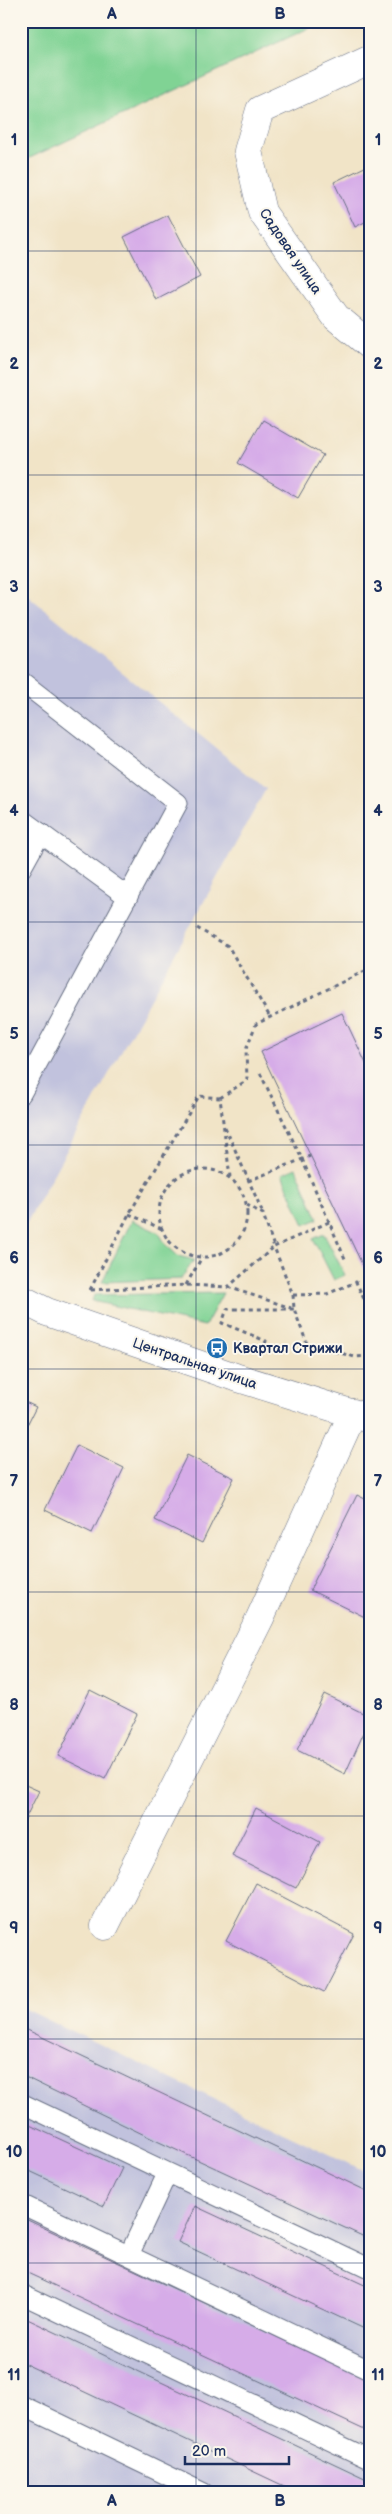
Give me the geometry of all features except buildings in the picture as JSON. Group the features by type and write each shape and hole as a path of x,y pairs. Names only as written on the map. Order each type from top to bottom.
{"street":[{"name":"Садовая улица","path":"371,59 260,110 248,151 262,212 336,317 371,346"},
{"name":"Центральная улица","path":"21,1300 74,1321 235,1377 362,1416"},
{"path":"106,1926 362,1416"}],"lane":[{"path":"21,681 178,803 21,1094"},
{"path":"21,818 128,897"},
{"path":"21,869 42,834"},
{"path":"21,2103 167,2174 371,2269"},
{"path":"129,2255 167,2174"},
{"path":"21,2204 371,2370"},
{"path":"21,2294 371,2460"},
{"path":"21,2405 204,2493"}],"path":[{"path":"197,928 228,946 270,1017"},
{"path":"74,1321 129,1214 199,1096 220,1098 247,1080 246,1048 256,1024 371,968"},
{"path":"260,1073 302,1159 346,1262"},
{"path":"220,1098 230,1177"},
{"path":"224,1123 263,1214 293,1295 294,1309 306,1344 355,1357 371,1356"},
{"path":"248,1181 310,1156"},
{"path":"194,1170 219,1171 230,1177 243,1194 247,1205 244,1230 228,1250 203,1257 183,1252 167,1238 162,1229 160,1204 172,1182 182,1174 194,1170"},
{"path":"247,1205 263,1214"},
{"path":"129,1214 162,1229"},
{"path":"228,1287 274,1247 329,1222"},
{"path":"186,1285 203,1257"},
{"path":"293,1295 327,1294 356,1282 371,1314"},
{"path":"90,1290 186,1285 228,1287 294,1309"},
{"path":"262,1352 266,1341 222,1323 227,1309 294,1309"}],"shaded area":[{"path":"21,590 266,789 21,1233"},
{"path":"21,2007 371,2174 371,2493 21,2493"}],"green space":[{"path":"21,21 324,21 21,162"},
{"path":"296,1168 318,1219 304,1225 282,1174"},
{"path":"132,1220 159,1233 166,1245 178,1256 194,1260 181,1279 102,1282"},
{"path":"324,1234 345,1275 334,1280 313,1239"},
{"path":"223,1293 205,1326 92,1301 94,1295"}],"place":[{"name":"Квартал Стрижи","path":"217,1348"}]}
